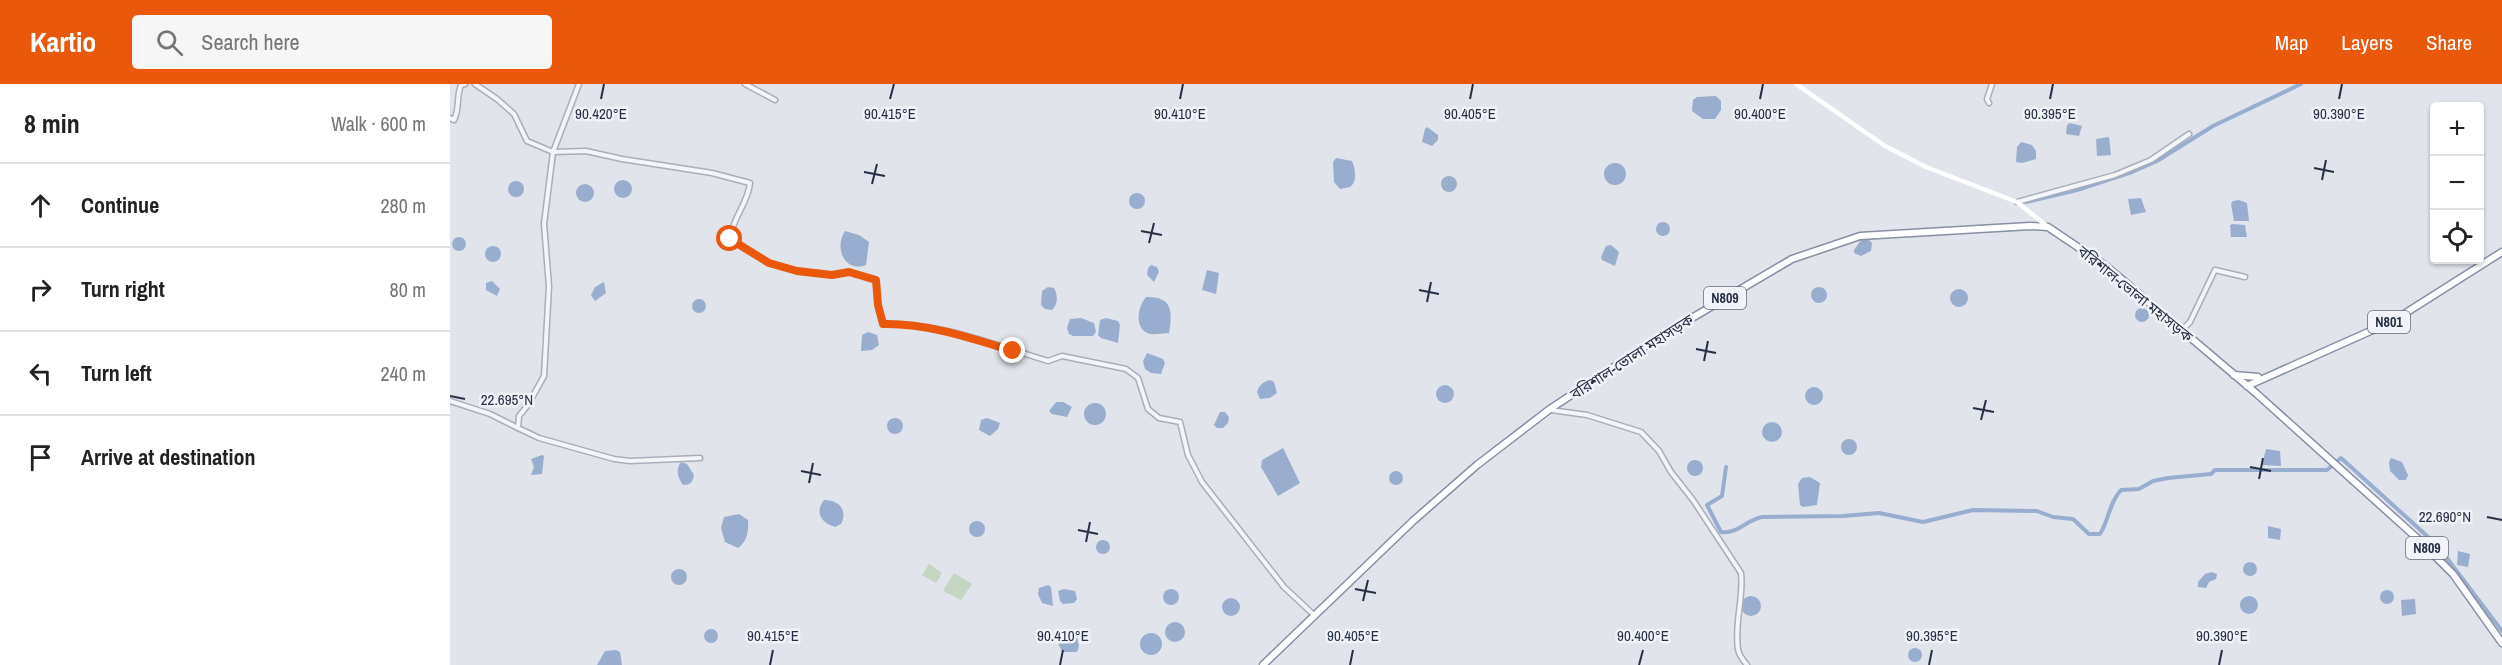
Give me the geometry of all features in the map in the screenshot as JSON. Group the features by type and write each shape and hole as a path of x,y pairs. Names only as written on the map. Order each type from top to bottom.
{"highway":[{"name":"বরিশাল-ভোলা মহাসড়ক","path":"1263,665 1429,507 1477,465 1550,409 1653,340 1792,260 1860,236 2030,226 2048,227 2106,266 2257,394 2418,539 2452,574 2502,643"},
{"name":"N801","path":"2245,384 2393,321 2502,252"},
{"name":"N801","path":"2234,375 2262,377"},
{"path":"2257,394 2262,377"}],"main road":[{"path":"1796,84 1885,146 1926,167 2017,202 2048,227"}],"street":[{"path":"450,118 454,120 458,113 457,96 461,85 465,84"},
{"path":"475,84 514,114 527,141 553,152 586,151 712,173 750,183 749,197 731,227 730,239 743,245 751,254 778,266 797,271 832,275 849,272 876,280 878,305 883,324 950,332 1048,361 1062,356 1126,369 1138,378 1148,409 1159,418 1180,422 1188,455 1202,482 1284,587 1315,615"},
{"path":"518,428 519,416 528,405 544,376 549,286 544,224 553,152 579,84"},
{"path":"745,84 775,100"},
{"path":"1989,103 1987,99 1992,84"},
{"path":"2017,202 2115,174 2151,160 2189,134"},
{"path":"2182,331 2190,322 2215,270 2245,278"},
{"path":"450,401 490,414 539,438 614,459 630,461 700,458"},
{"path":"1550,409 1587,415 1641,432 1659,451 1741,573 1742,583 1737,615 1738,650 1747,665"}],"green space":[{"path":"929,564 942,573 936,583 922,575"},
{"path":"954,573 972,584 961,600 943,591"}],"water":[{"path":"1716,96 1721,101 1721,110 1715,119 1703,119 1692,111 1693,100 1697,97"},
{"path":"2070,123 2082,126 2079,136 2066,134 2067,125"},
{"path":"1427,127 1438,135 1438,140 1432,146 1422,142"},
{"path":"2109,137 2111,155 2097,156 2096,139"},
{"path":"2021,142 2032,145 2036,151 2036,159 2022,163 2016,162 2017,147"},
{"path":"1336,158 1352,161 1355,178 1350,187 1340,189 1334,182 1333,162"},
{"path":"1615,163 1623,166 1626,174 1623,182 1615,185 1607,182 1604,174 1607,166"},
{"path":"1449,176 1457,184 1449,192 1441,184"},
{"path":"623,180 629,183 632,189 629,195 623,198 617,195 614,189 617,183"},
{"path":"516,181 522,183 524,189 522,195 516,197 510,195 508,189 510,183"},
{"path":"585,184 591,187 594,193 591,199 585,202 579,199 576,193 579,187"},
{"path":"1137,193 1143,195 1145,201 1143,207 1137,209 1131,207 1129,201 1131,195"},
{"path":"2141,198 2146,212 2131,215 2128,199"},
{"path":"2239,200 2247,203 2249,221 2234,221 2231,204"},
{"path":"1660,222 1666,222 1670,229 1666,236 1660,236 1656,232 1656,226"},
{"path":"2230,225 2245,225 2247,237 2231,237"},
{"path":"845,231 859,235 869,242 866,265 852,265 843,257 841,244"},
{"path":"459,237 464,239 466,244 464,249 459,251 454,249 452,244 454,239"},
{"path":"1861,240 1869,240 1872,243 1871,251 1861,256 1854,253 1854,250"},
{"path":"1611,245 1619,252 1615,266 1602,260 1601,257 1606,246"},
{"path":"493,246 501,254 493,262 485,254"},
{"path":"1151,265 1157,267 1159,272 1154,282 1147,275"},
{"path":"1207,270 1219,273 1216,294 1202,290"},
{"path":"492,281 500,289 497,296 486,290 486,283"},
{"path":"604,282 606,293 595,301 591,295 595,287"},
{"path":"1048,287 1054,288 1056,293 1057,299 1052,310 1045,309 1041,305 1042,291"},
{"path":"1819,287 1825,289 1827,295 1825,301 1819,303 1813,301 1811,295 1813,289"},
{"path":"1959,289 1965,292 1968,298 1965,304 1959,307 1953,304 1950,298 1953,292"},
{"path":"1146,297 1161,299 1169,306 1171,318 1169,333 1150,334 1141,328 1139,312"},
{"path":"696,299 702,299 706,306 702,313 696,313 692,309 692,303"},
{"path":"2139,308 2145,308 2149,315 2145,322 2139,322 2135,318 2135,312"},
{"path":"1081,318 1094,323 1096,332 1093,336 1069,334 1067,328 1070,319"},
{"path":"1106,318 1118,321 1120,325 1118,343 1098,335 1100,320"},
{"path":"868,332 877,335 879,345 872,350 861,351 862,335"},
{"path":"1147,353 1163,359 1165,363 1161,374 1151,373 1145,369 1143,361"},
{"path":"1270,380 1274,382 1277,393 1270,398 1260,399 1257,392 1259,387"},
{"path":"1445,385 1451,388 1454,394 1451,400 1445,403 1439,400 1436,394 1439,388"},
{"path":"1814,387 1820,390 1823,396 1820,402 1814,405 1808,402 1805,396 1808,390"},
{"path":"1056,402 1063,402 1072,407 1067,417 1052,414 1049,411"},
{"path":"1095,403 1105,410 1106,414 1099,424 1095,425 1085,418 1084,414 1091,404"},
{"path":"1220,412 1225,412 1229,417 1228,423 1223,428 1217,428 1214,425"},
{"path":"895,418 903,426 895,434 887,426"},
{"path":"987,418 1000,423 998,429 990,436 979,430 981,420"},
{"path":"1772,422 1779,425 1782,432 1779,439 1772,442 1765,439 1762,432 1765,425"},
{"path":"1846,439 1852,439 1857,447 1855,453 1846,455 1841,450 1841,444"},
{"path":"1283,448 1300,483 1278,496 1261,467 1262,460"},
{"path":"2266,449 2280,451 2281,466 2262,465"},
{"path":"544,456 542,474 531,475 534,467 531,459"},
{"path":"2391,458 2402,462 2408,475 2406,480 2399,480 2390,471"},
{"path":"1695,460 1701,462 1703,468 1701,474 1695,476 1689,474 1687,468 1689,462"},
{"path":"681,462 687,464 694,475 692,481 683,485 678,471"},
{"path":"1393,471 1399,471 1403,478 1399,485 1393,485 1389,481 1389,475"},
{"path":"1810,477 1820,483 1817,505 1803,507 1800,505 1798,484 1802,478"},
{"path":"824,500 834,502 841,507 843,519 841,524 835,527 823,520 820,509"},
{"path":"739,514 748,520 748,528 747,536 738,548 725,542 721,528 724,517"},
{"path":"977,521 983,523 985,529 983,535 977,537 971,535 969,529 971,523"},
{"path":"2268,526 2281,529 2280,540 2268,538"},
{"path":"1100,540 1106,540 1110,547 1106,554 1100,554 1096,550 1096,544"},
{"path":"2458,551 2470,554 2468,567 2457,565"},
{"path":"2250,562 2255,564 2257,569 2255,574 2250,576 2245,574 2243,569 2245,564"},
{"path":"679,569 685,571 687,577 685,583 679,585 673,583 671,577 673,571"},
{"path":"2212,572 2217,574 2216,579 2209,582 2206,588 2198,587 2198,582 2205,574"},
{"path":"1048,585 1051,587 1053,606 1042,603 1038,594 1039,588"},
{"path":"1064,589 1075,591 1077,599 1074,603 1063,604 1060,601 1058,591"},
{"path":"1168,589 1174,589 1179,597 1177,603 1168,605 1163,600 1163,594"},
{"path":"2384,590 2390,590 2394,597 2390,604 2384,604 2380,600 2380,594"},
{"path":"1751,596 1758,599 1761,606 1758,613 1751,616 1744,613 1741,606 1744,599"},
{"path":"2245,596 2253,596 2258,601 2256,612 2245,614 2240,609 2240,601"},
{"path":"1231,598 1237,601 1240,607 1237,613 1231,616 1225,613 1222,607 1225,601"},
{"path":"2415,599 2416,614 2402,616 2401,600"},
{"path":"1175,622 1182,625 1185,632 1182,639 1175,642 1168,639 1165,632 1168,625"},
{"path":"708,629 714,629 718,636 714,643 708,643 704,639 704,633"},
{"path":"1066,630 1076,633 1079,646 1077,652 1063,652 1060,647 1058,642 1061,632"},
{"path":"1151,633 1159,636 1162,644 1159,652 1151,655 1143,652 1140,644 1143,636"},
{"path":"1915,648 1920,650 1922,655 1920,660 1915,662 1910,660 1908,655 1910,650"},
{"path":"605,651 620,652 622,665 597,665"}],"waterway":[{"path":"2026,202 2077,190 2132,172 2157,161 2213,126 2301,84"},
{"path":"1726,467 1722,496 1707,505 1721,532 1732,531 1762,517 1879,513 1923,522 1973,510 2037,511 2053,517 2073,519 2089,534 2100,534 2114,500 2121,490 2139,489 2153,481 2168,478 2211,474 2215,470 2327,470 2341,458 2437,545 2502,631"}],"route":[{"path":"730,239 769,263 797,271 832,275 849,272 876,280 878,305 883,324 950,332 1013,351"}]}
